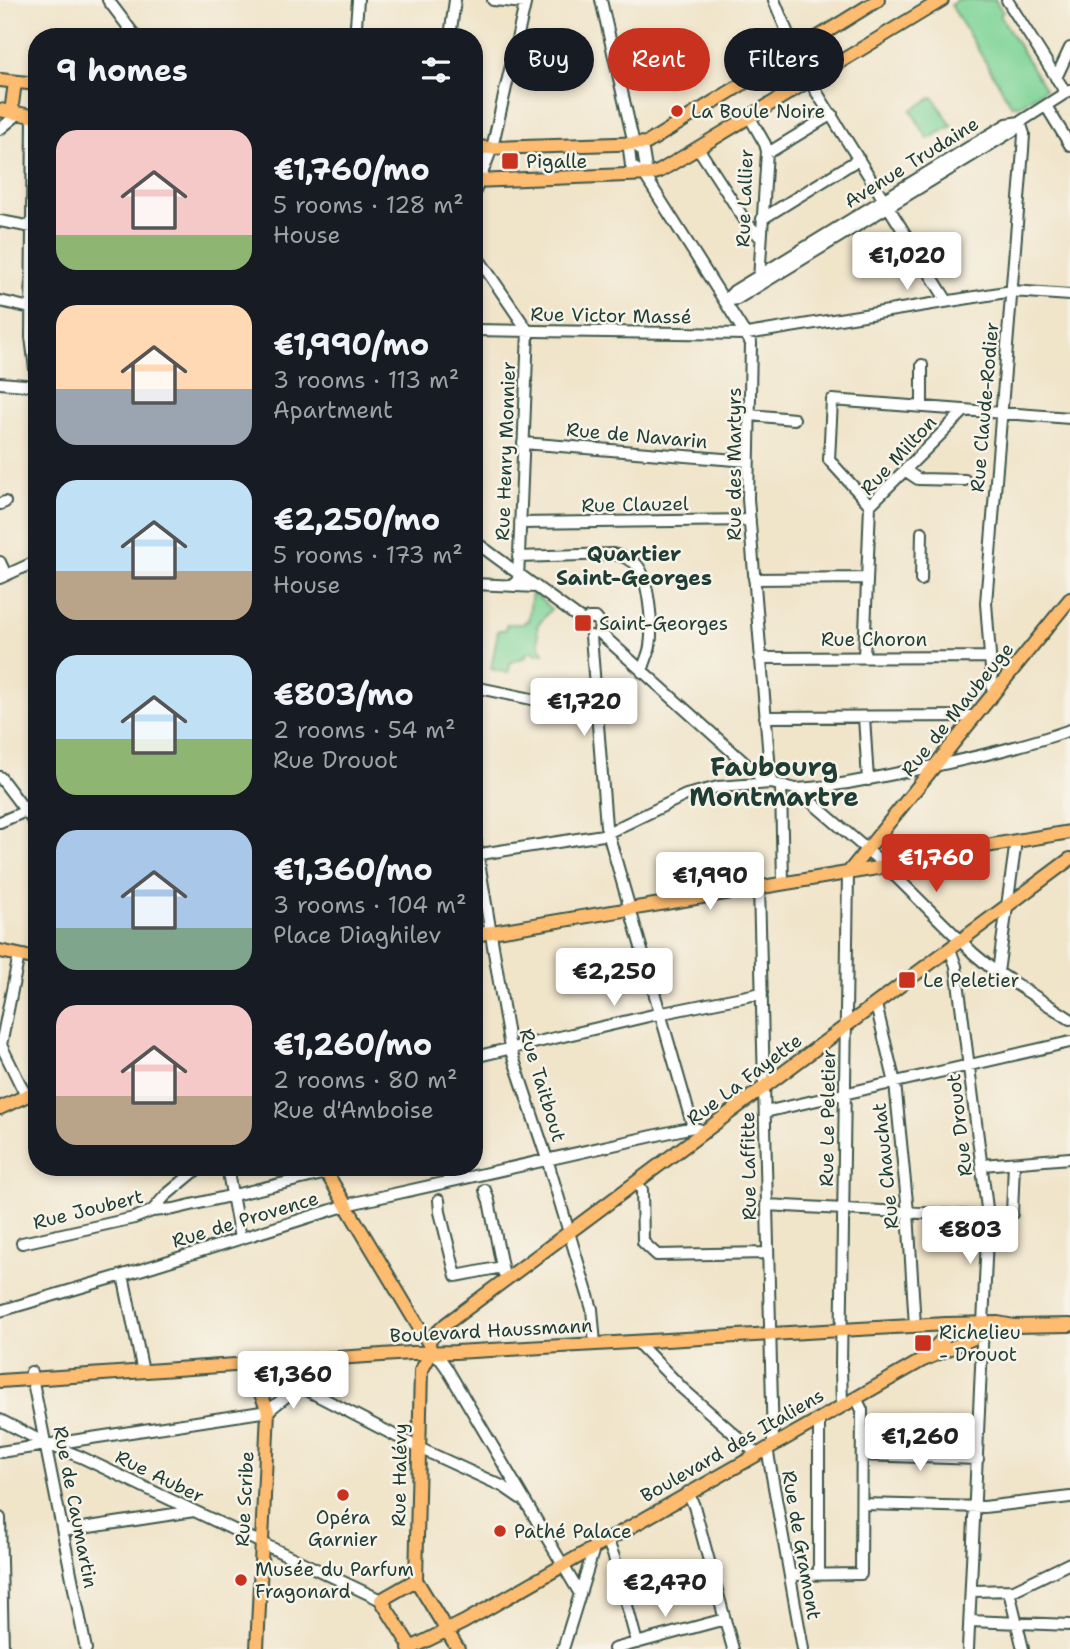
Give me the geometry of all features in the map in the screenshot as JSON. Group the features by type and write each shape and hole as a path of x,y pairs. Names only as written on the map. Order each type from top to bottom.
{"main road":[{"path":"832,28 878,0"},
{"path":"844,59 942,0"},
{"path":"0,80 28,83"},
{"path":"15,82 12,105 15,114"},
{"path":"483,148 647,143 728,91"},
{"path":"483,184 660,171 791,91"},
{"path":"0,110 28,116"},
{"name":"Rue de Maubeuge","path":"851,869 1070,599"},
{"path":"483,933 1070,832"},
{"name":"Rue La Fayette","path":"421,1371 429,1347 440,1329 1070,859"},
{"path":"0,951 28,957"},
{"path":"0,1108 28,1095"},
{"path":"328,1176 429,1347"},
{"name":"Boulevard Haussmann","path":"0,1381 32,1376 279,1361 429,1347 595,1344 961,1323 983,1328 998,1322 1014,1326 1070,1325"},
{"path":"942,1351 959,1339 961,1323"},
{"name":"Boulevard des Italiens","path":"921,1361 945,1337 946,1324"},
{"name":"Boulevard des Italiens","path":"411,1649 464,1622 688,1492 983,1328"},
{"path":"258,1387 265,1371 279,1361"},
{"name":"Rue Halévy","path":"416,1580 421,1371"},
{"name":"Rue Scribe","path":"257,1649 268,1410 258,1387"},
{"path":"411,1649 381,1600 416,1580 458,1649"}],"street":[{"path":"108,0 125,28"},
{"path":"356,28 358,0"},
{"path":"451,28 454,0"},
{"path":"483,176 526,2 493,0"},
{"path":"601,0 608,29"},
{"path":"775,0 786,28"},
{"path":"1007,0 1056,78 1068,92"},
{"path":"1056,78 1070,48"},
{"path":"622,91 634,144"},
{"path":"817,91 947,302"},
{"name":"Avenue Trudaine","path":"725,301 733,291 759,281 1011,122 1020,122 1068,92"},
{"path":"1046,106 1070,145"},
{"path":"0,129 15,114"},
{"path":"767,151 774,150 832,114"},
{"name":"Rue Lallier","path":"749,116 767,151 759,281"},
{"name":"Rue Claude-Rodier","path":"993,695 986,603 1023,150 1024,135 1020,122"},
{"name":"Rue des Martyrs","path":"634,144 629,149 631,166 644,174 747,334 751,345 748,461 750,520 765,717 776,785 783,883"},
{"path":"698,148 746,222 761,238"},
{"path":"762,219 859,159"},
{"path":"0,221 28,226"},
{"path":"483,265 528,331"},
{"name":"Rue Victor Massé","path":"483,330 747,334 1012,291 1070,295"},
{"path":"0,301 28,308"},
{"name":"Rue Henry Monnier","path":"518,572 528,331"},
{"path":"922,365 922,407"},
{"path":"0,383 28,385"},
{"path":"870,505 829,460 832,400 1070,418"},
{"name":"Rue Milton","path":"864,657 870,505 965,410"},
{"path":"750,415 794,419"},
{"name":"Rue de Navarin","path":"523,443 748,461"},
{"path":"906,471 918,479 965,480"},
{"name":"Rue Clauzel","path":"520,523 750,520"},
{"path":"921,580 922,532"},
{"path":"483,547 583,621 596,618 601,626 595,634 598,713 608,833 693,1127 706,1132"},
{"path":"518,557 613,554 625,557 638,566 644,578 652,624 650,646 642,672"},
{"path":"0,562 3,576 28,565"},
{"path":"512,586 518,580 518,572"},
{"path":"754,579 867,578"},
{"path":"483,584 537,587"},
{"path":"595,634 757,774 776,785"},
{"name":"Rue Choron","path":"760,658 989,657"},
{"path":"483,689 598,713"},
{"path":"765,717 975,716"},
{"path":"864,717 868,780"},
{"path":"483,854 569,842 608,833 696,792 718,787 776,785 796,789 868,780 1018,748 1070,730"},
{"path":"0,777 28,814"},
{"path":"796,789 870,846 955,945 973,953 1070,1019"},
{"path":"0,822 26,811"},
{"path":"998,972 1015,848"},
{"name":"Rue Le Peletier","path":"842,1405 844,1094 851,869"},
{"name":"Rue Laffitte","path":"759,887 770,1335 766,1449"},
{"name":"Rue Taitbout","path":"483,891 510,1048 592,1309 595,1344"},
{"name":"Rue Drouot","path":"955,945 988,1216 968,1649"},
{"path":"956,965 973,953"},
{"path":"19,955 1,1045 28,1087"},
{"path":"483,1055 762,993"},
{"name":"Rue Chauchat","path":"876,1004 895,1083 908,1212 915,1326"},
{"path":"765,1112 1070,1042"},
{"name":"Rue de Provence","path":"0,1311 346,1206 483,1181 547,1159 693,1127"},
{"path":"982,1165 1070,1158"},
{"path":"766,1205 988,1216 1012,1214 1014,1163"},
{"path":"152,1211 189,1176"},
{"path":"229,1176 240,1238"},
{"name":"Rue Joubert","path":"22,1243 152,1211 232,1196 304,1176"},
{"path":"483,1181 506,1281"},
{"path":"637,1183 642,1190 643,1242 657,1255 767,1253"},
{"path":"437,1191 442,1223 456,1276 502,1266"},
{"path":"123,1275 142,1369"},
{"path":"637,1342 683,1389 766,1449"},
{"path":"429,1347 446,1367 580,1594"},
{"path":"279,1361 299,1387 435,1456 504,1487 523,1499"},
{"path":"249,1363 251,1377 258,1387"},
{"name":"Rue de Caumartin","path":"32,1376 86,1649"},
{"path":"0,1452 268,1410 299,1387"},
{"path":"790,1575 861,1574 862,1410 856,1398"},
{"path":"819,1419 819,1575"},
{"name":"Rue Auber","path":"0,1420 381,1600"},
{"name":"Rue de Gramont","path":"766,1449 803,1649"},
{"path":"863,1455 978,1459"},
{"path":"688,1492 733,1649"},
{"path":"862,1504 976,1507 1070,1497"},
{"path":"63,1531 194,1511"},
{"path":"0,1518 3,1649"},
{"path":"563,1649 580,1594 601,1542 614,1557 637,1643"},
{"path":"972,1591 1009,1591 1020,1588 1070,1563"},
{"path":"1009,1591 1023,1649"},
{"path":"614,1649 725,1619"},
{"path":"970,1621 1070,1625"}],"green space":[{"path":"957,0 995,0 1003,12 1000,15 1045,89 1018,106 1012,106 951,5"},
{"path":"933,97 952,126 928,139 911,110"},
{"path":"532,592 551,609 537,626 539,644 544,653 535,654 533,651 525,654 526,657 511,662 508,673 491,669 498,630 505,630 507,624 524,624 528,621"}],"place":[{"name":"La Boule Noire","path":"677,111"},
{"name":"Pigalle","path":"510,161"},
{"name":"Saint-Georges","path":"583,623"},
{"name":"Le Peletier","path":"907,980"},
{"name":"Richelieu - Drouot","path":"923,1343"},
{"name":"Opéra Garnier","path":"343,1495"},
{"name":"Pathé Palace","path":"500,1531"},
{"name":"Musée du Parfum Fragonard","path":"241,1580"}],"district":[{"name":"Quartier Saint-Georges","path":"634,566"},
{"name":"Faubourg Montmartre","path":"774,782"}]}
